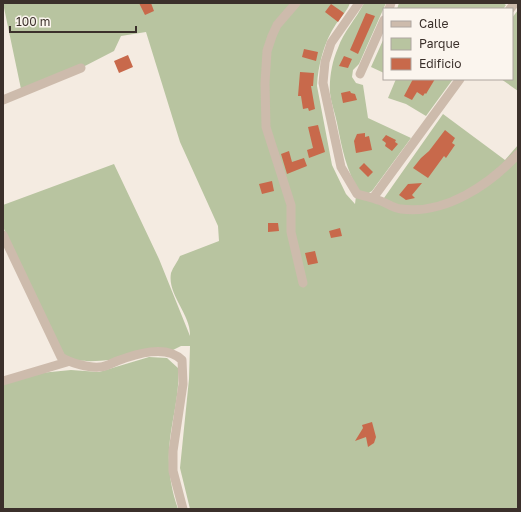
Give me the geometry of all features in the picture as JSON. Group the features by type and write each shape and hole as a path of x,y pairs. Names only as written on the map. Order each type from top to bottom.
{"street":[{"path":"296,3 276,25 267,51 265,83 266,127 291,205 291,232 302,283"},
{"path":"359,3 331,43 325,62 323,83 341,168 357,194 373,198 400,209 416,210 440,206 470,192 496,174 518,154"},
{"path":"360,74 383,22"},
{"path":"3,100 81,68"},
{"path":"373,198 459,80"},
{"path":"3,235 61,357 67,362"},
{"path":"3,381 67,362 100,367 130,356 158,352 170,352 182,360 183,384 173,451 173,471 182,509"}],"green space":[{"path":"3,3 350,3 328,38 320,62 317,86 332,165 346,194 355,204 356,196 384,198 443,114 505,160 518,145 518,509 190,509 180,468 189,379 190,346 181,346 173,350 102,361 75,360 64,357 3,227 3,205 114,164 159,259 190,336 187,320 172,289 171,273 180,256 219,241 218,226 180,142 146,32 121,36 114,51 81,68 21,89"},
{"path":"364,3 386,3 359,64 353,70 352,77 356,83 363,85 368,118 411,138 372,191 367,194 360,192 348,168 330,93 331,70 336,53 343,36"},
{"path":"399,3 503,3 506,5 504,8 397,8"},
{"path":"518,10 518,91 502,80 513,80 513,17"},
{"path":"383,40 383,73 371,67"},
{"path":"396,80 452,80 426,116 406,104 388,98"},
{"path":"149,357 167,358 178,368 177,395 170,439 169,466 171,483 178,509 3,509 3,384 30,374 71,370 99,372"}],"building":[{"path":"139,3 151,3 154,11 145,15"},
{"path":"331,4 344,13 338,22 325,12"},
{"path":"366,13 375,16 358,54 350,50"},
{"path":"304,49 318,52 316,61 302,57"},
{"path":"128,55 133,67 119,73 114,61"},
{"path":"344,56 352,59 348,68 339,66"},
{"path":"300,72 314,73 313,86 311,86 315,109 309,111 308,108 303,109 301,96 298,96"},
{"path":"412,80 434,80 426,94 425,93 423,96 417,92 412,100 404,96"},
{"path":"350,91 351,93 355,94 357,100 343,103 341,93"},
{"path":"318,125 325,152 309,158 307,150 313,148 308,127"},
{"path":"445,130 455,138 452,143 455,145 446,158 444,156 428,178 413,168 429,151"},
{"path":"365,133 365,137 369,136 372,150 356,153 354,141 357,134"},
{"path":"386,135 396,140 395,142 398,144 392,151 385,146 386,143 382,140"},
{"path":"289,151 292,162 304,158 307,166 287,174 281,154"},
{"path":"364,163 373,172 368,177 359,168"},
{"path":"272,181 274,191 262,194 259,184"},
{"path":"422,183 412,195 415,198 406,200 399,195 408,184"},
{"path":"268,223 278,223 279,231 268,232"},
{"path":"340,228 342,236 331,238 329,231"},
{"path":"315,251 318,263 308,265 305,253"},
{"path":"372,422 376,437 374,443 368,447 366,437 355,441 363,428 362,425"}]}
